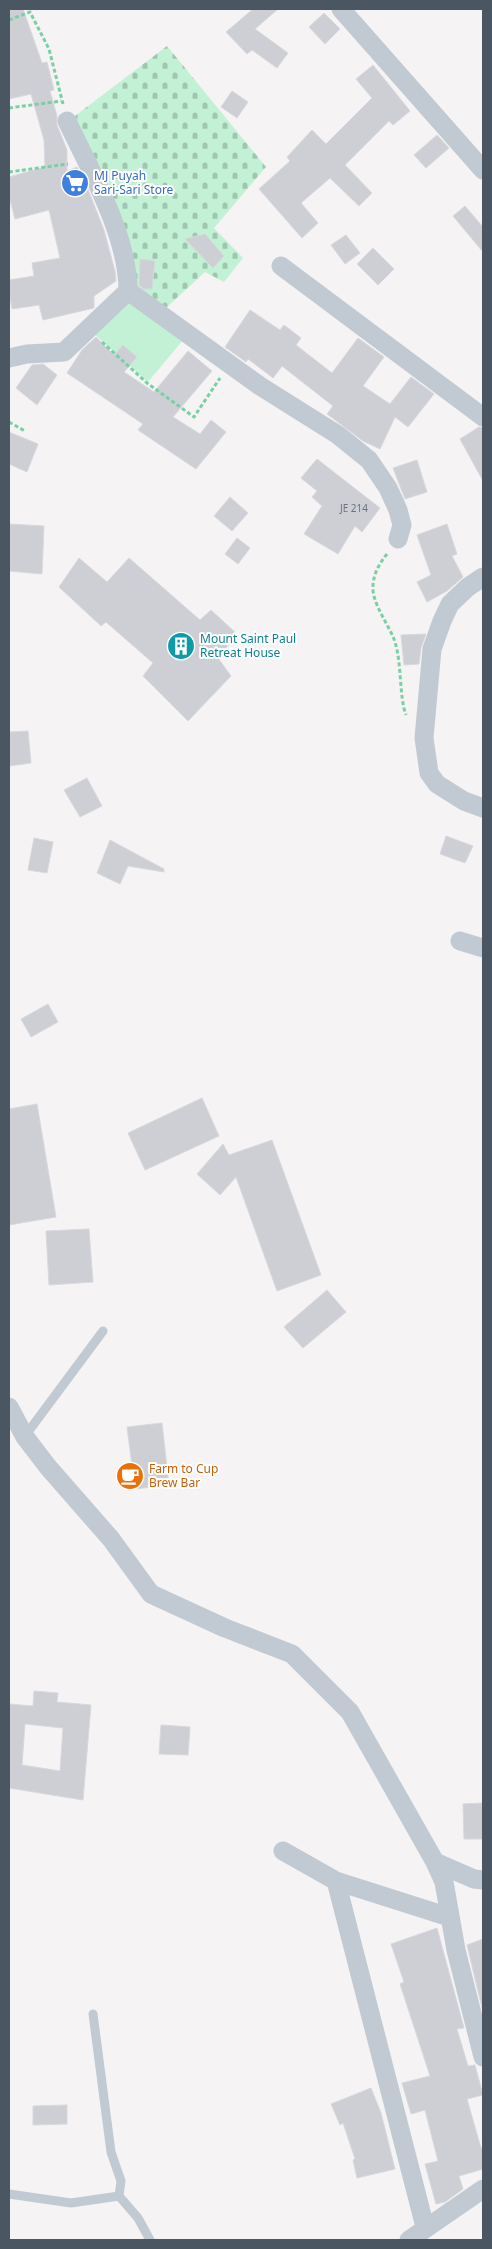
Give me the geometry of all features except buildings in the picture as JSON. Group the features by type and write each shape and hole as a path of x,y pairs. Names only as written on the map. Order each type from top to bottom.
{"street":[{"path":"341,9 483,170"},
{"path":"9,358 27,354 64,352 128,291 128,273 116,231 67,121"},
{"path":"281,266 483,417"},
{"path":"128,291 229,364 338,435 369,460 388,488 398,510 402,525 398,539"},
{"path":"483,577 468,587 450,604 432,649 424,738 429,773 437,784 464,801 483,808"},
{"path":"460,941 483,948"},
{"path":"9,1407 25,1437 48,1467 111,1539 152,1594 225,1628 292,1654 350,1712 435,1862 444,1882 449,1917 483,2057"},
{"path":"283,1851 336,1881 449,1917"},
{"path":"435,1862 474,1879 483,1880"},
{"path":"336,1881 425,2227"},
{"path":"409,2240 425,2227 483,2189"}],"lane":[{"path":"25,1437 103,1331"},
{"path":"93,2014 111,2152 121,2181 119,2196 138,2218 150,2240"},
{"path":"9,2194 71,2203 119,2196"}],"path":[{"path":"9,20 30,12 49,50 67,121"},
{"path":"9,108 62,101"},
{"path":"9,172 85,161"},
{"path":"88,329 147,383 194,417 229,364"},
{"path":"9,422 25,431"},
{"path":"398,539 378,566 373,587 382,617 395,641 402,675 405,713 409,720"}],"green space":[{"path":"167,46 266,167 214,228 243,258 224,282 205,272 166,308 132,288 132,270 75,116"},
{"path":"127,297 183,340 148,382 93,333"}],"place":[{"name":"MJ Puyah Sari-Sari Store","path":"75,183"},
{"name":"Mount Saint Paul Retreat House","path":"181,646"},
{"name":"Farm to Cup Brew Bar","path":"130,1476"}]}
